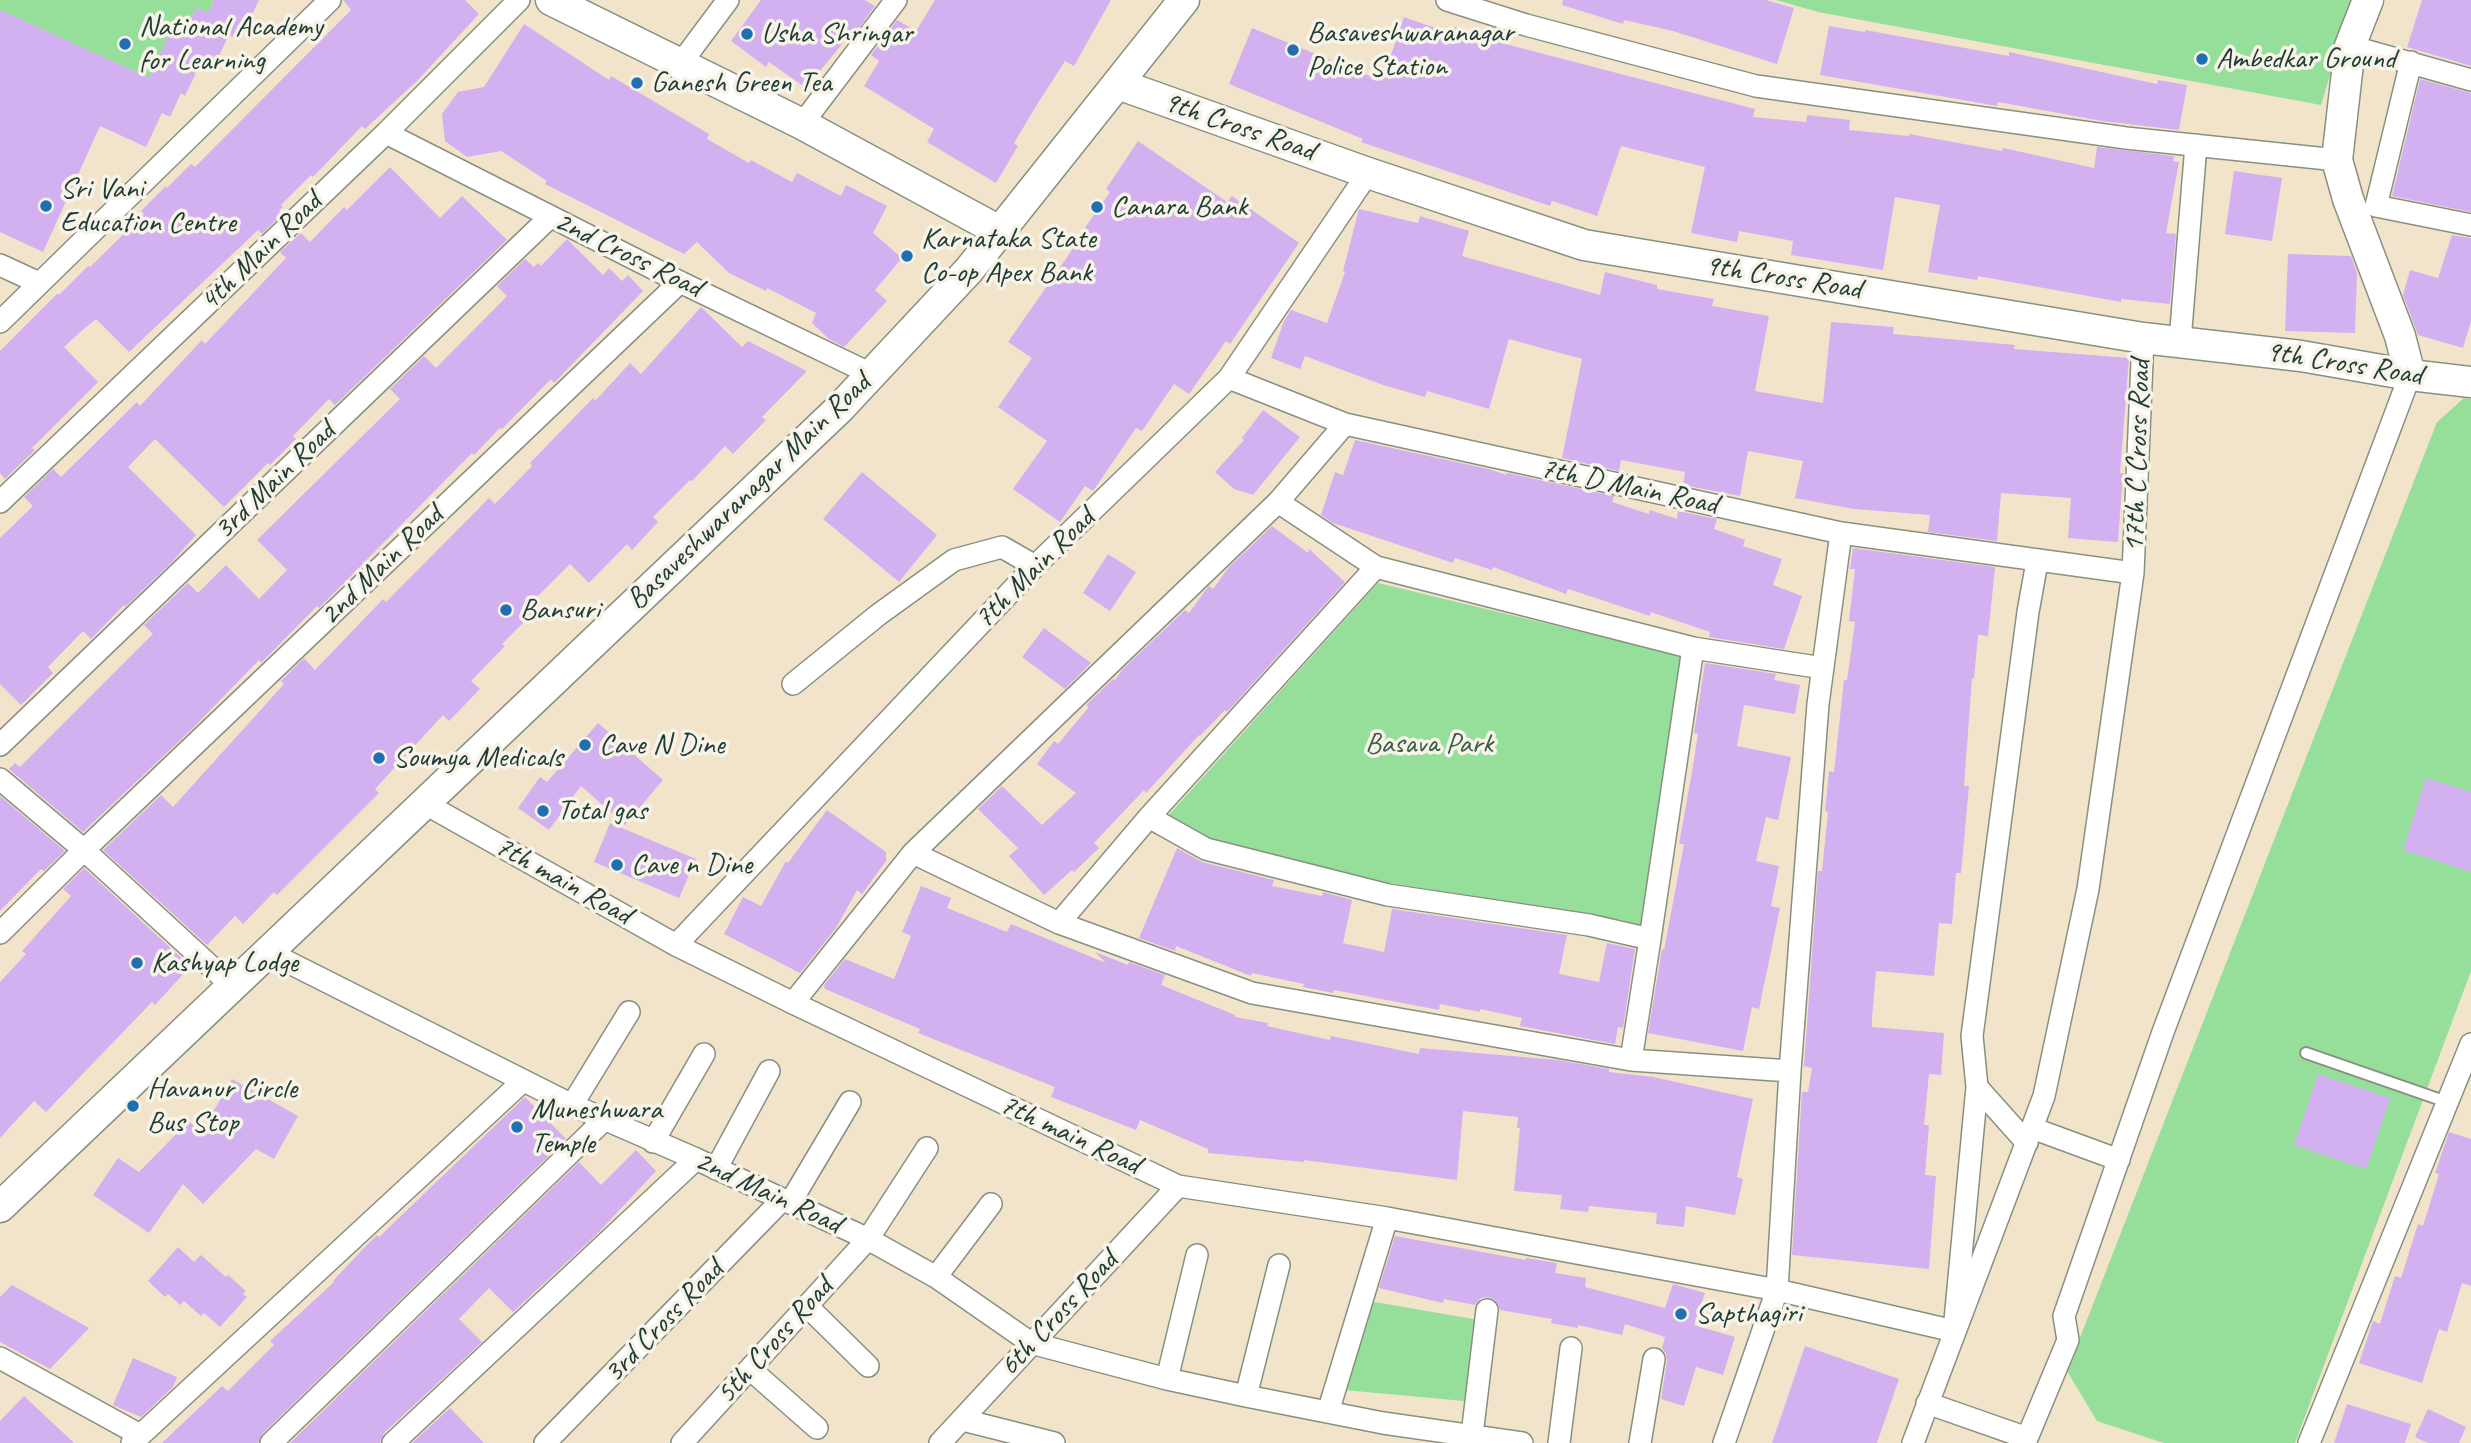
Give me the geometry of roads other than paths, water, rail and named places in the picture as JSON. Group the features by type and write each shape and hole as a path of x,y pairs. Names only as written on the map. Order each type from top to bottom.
{"street":[{"path":"0,322 330,0"},
{"name":"4th Main Road","path":"0,502 386,133 519,0"},
{"path":"551,0 802,124 1001,232"},
{"path":"681,63 728,0"},
{"path":"802,124 896,0"},
{"name":"Basaveshwaranagar Main Road","path":"0,1207 839,409 969,270 1184,0"},
{"path":"1447,0 1526,25 1756,86 2126,138 2337,160"},
{"path":"1927,1403 2026,1440 2067,1340 2064,1316 2162,1032 2410,375 2400,336 2348,199 2337,160 2350,46 2368,0"},
{"path":"2350,46 2471,80"},
{"path":"2411,62 2376,206 2471,225"},
{"name":"9th Cross Road","path":"1118,84 1368,173 1584,245 2143,338 2301,356 2410,375 2471,382"},
{"name":"2nd Cross Road","path":"386,133 680,282 871,374"},
{"path":"2180,341 2196,145"},
{"name":"7th Main Road","path":"677,945 1035,566 1229,378 1368,173"},
{"name":"3rd Main Road","path":"0,745 550,217"},
{"path":"0,265 39,284"},
{"name":"2nd Main Road","path":"0,933 680,282"},
{"name":"17th C Cross Road","path":"1954,1331 2043,1096 2088,889 2133,573 2143,338"},
{"name":"7th D Main Road","path":"1229,378 1345,424 1840,533 2133,573"},
{"path":"793,1003 913,853 1278,502 1345,424"},
{"path":"1278,502 1376,567 1693,648 1823,668"},
{"path":"1724,1443 1777,1290 1790,1071 1818,704 1840,533"},
{"path":"793,684 878,615 954,560 1002,547 1035,566"},
{"path":"1913,1443 1954,1331 1977,1087 1972,1036 2026,625 2037,562"},
{"path":"1059,923 1149,817 1376,567"},
{"path":"1631,1060 1693,648"},
{"path":"0,779 84,850 231,985"},
{"name":"7th main Road","path":"424,803 677,945 1178,1186 1387,1218 1777,1290 1954,1331"},
{"path":"1149,817 1206,849 1388,895 1589,925 1650,939"},
{"path":"913,853 1059,923 1252,993 1631,1060 1790,1071"},
{"name":"2nd Main Road","path":"268,952 572,1105 868,1239 936,1277 1031,1343"},
{"path":"572,1105 629,1012"},
{"path":"2309,1443 2471,1044"},
{"path":"653,1142 704,1054"},
{"path":"716,1169 769,1071"},
{"path":"0,1358 136,1439 523,1081"},
{"path":"1977,1087 2030,1135 2119,1160"},
{"name":"3rd Cross Road","path":"545,1443 786,1201 850,1102"},
{"path":"271,1443 604,1120"},
{"name":"5th Cross Road","path":"690,1440 750,1369 868,1239 927,1148"},
{"path":"393,1443 696,1159"},
{"name":"6th Cross Road","path":"940,1443 1178,1186"},
{"path":"936,1277 991,1204"},
{"path":"1328,1412 1387,1218"},
{"path":"1167,1378 1197,1255"},
{"path":"1246,1396 1279,1265"},
{"path":"807,1306 868,1366"},
{"path":"1472,1435 1487,1310"},
{"path":"1031,1343 1167,1378 1328,1412 1380,1433 1472,1435 1522,1443"},
{"path":"1559,1443 1571,1348"},
{"path":"1640,1443 1654,1359"},
{"path":"750,1369 817,1428"},
{"path":"963,1420 1054,1443"}],"lane":[{"path":"2306,1053 2447,1102"}],"place":[{"name":"Usha Shringar","path":"747,34"},
{"name":"National Academy for Learning","path":"125,44"},
{"name":"Basaveshwaranagar Police Station","path":"1293,50"},
{"name":"Ambedkar Ground","path":"2202,59"},
{"name":"Ganesh Green Tea","path":"637,83"},
{"name":"Sri Vani Education Centre","path":"46,206"},
{"name":"Canara Bank","path":"1097,207"},
{"name":"Karnataka State Co-op Apex Bank","path":"907,256"},
{"name":"Bansuri","path":"506,610"},
{"name":"Cave N Dine","path":"585,745"},
{"name":"Soumya Medicals","path":"379,758"},
{"name":"Total gas","path":"543,811"},
{"name":"Cave n Dine","path":"617,865"},
{"name":"Kashyap Lodge","path":"137,963"},
{"name":"Havanur Circle Bus Stop","path":"133,1106"},
{"name":"Muneshwara Temple","path":"517,1127"},
{"name":"Sapthagiri","path":"1681,1314"}],"park label":[{"name":"Basava Park","path":"1429,744"}]}
